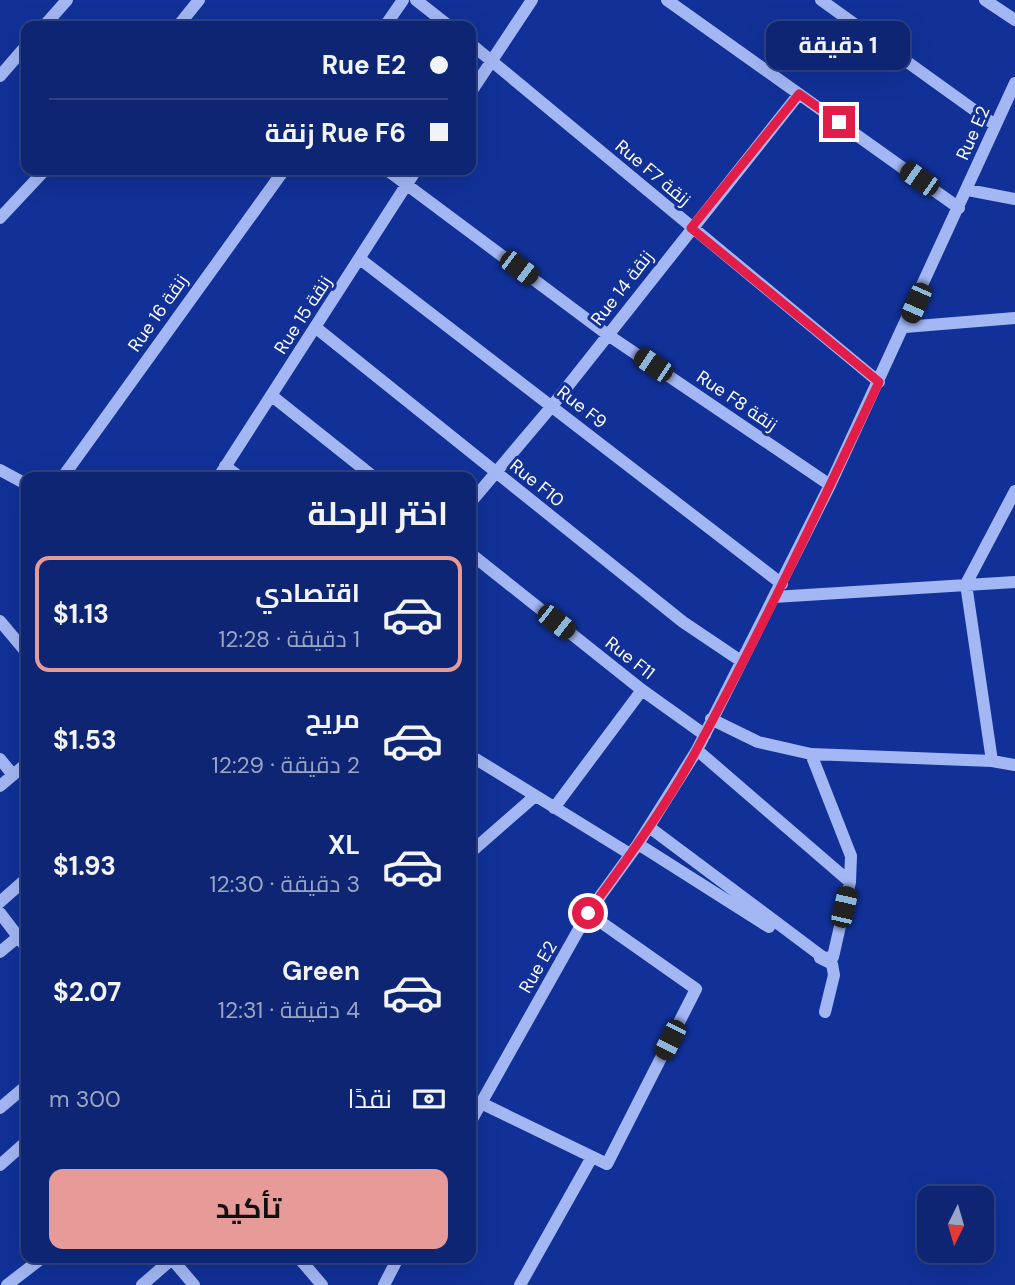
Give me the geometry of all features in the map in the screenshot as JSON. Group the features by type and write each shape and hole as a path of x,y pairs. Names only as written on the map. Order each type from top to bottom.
{"street":[{"path":"48,21 67,0"},
{"path":"185,21 199,0"},
{"path":"388,21 403,0"},
{"path":"416,0 443,21"},
{"path":"476,85 532,0"},
{"path":"667,0 959,208"},
{"path":"821,0 995,125"},
{"path":"985,0 1015,20"},
{"name":"Rue F7 زنقة","path":"476,48 879,382"},
{"path":"0,76 21,52"},
{"name":"Rue E2","path":"476,1112 588,913 649,827 697,750 830,485 1015,83"},
{"name":"Rue 14 زنقة","path":"476,496 552,406 799,94"},
{"path":"0,218 40,175"},
{"name":"Rue 16 زنقة","path":"66,472 280,175"},
{"name":"Rue F8 زنقة","path":"394,175 608,334 830,485"},
{"name":"Rue 15 زنقة","path":"222,472 413,175"},
{"path":"968,190 1015,199"},
{"name":"Rue F9","path":"360,259 782,584"},
{"path":"905,327 1015,318"},
{"name":"Rue F10","path":"315,327 683,622 741,661"},
{"path":"272,396 367,472"},
{"path":"0,470 21,481"},
{"path":"992,761 967,583 1015,491"},
{"name":"Rue F11","path":"476,558 642,690 705,734"},
{"path":"774,597 1015,582"},
{"path":"0,621 21,645"},
{"path":"554,808 642,690"},
{"path":"711,719 758,742 811,754 992,761 1015,765"},
{"path":"697,750 850,882"},
{"path":"649,827 824,958 833,957 850,882 850,850 811,754"},
{"path":"476,759 554,808 634,849 832,964 834,975 825,1012"},
{"path":"0,760 13,775"},
{"path":"0,786 21,768"},
{"path":"476,848 535,796"},
{"path":"0,902 21,883"},
{"path":"0,913 21,941"},
{"path":"481,1103 607,1164 696,989 588,913"},
{"path":"0,952 21,942"},
{"path":"0,1108 21,1090"},
{"path":"0,1165 21,1146"},
{"path":"520,1285 592,1157"},
{"path":"7,1285 36,1263"},
{"path":"142,1285 167,1263"},
{"path":"175,1263 194,1285"},
{"path":"303,1263 322,1285"},
{"path":"384,1285 395,1263"}],"route":[{"path":"588,913 638,844 697,750 782,584 879,382 691,228 799,94 839,122"}]}
